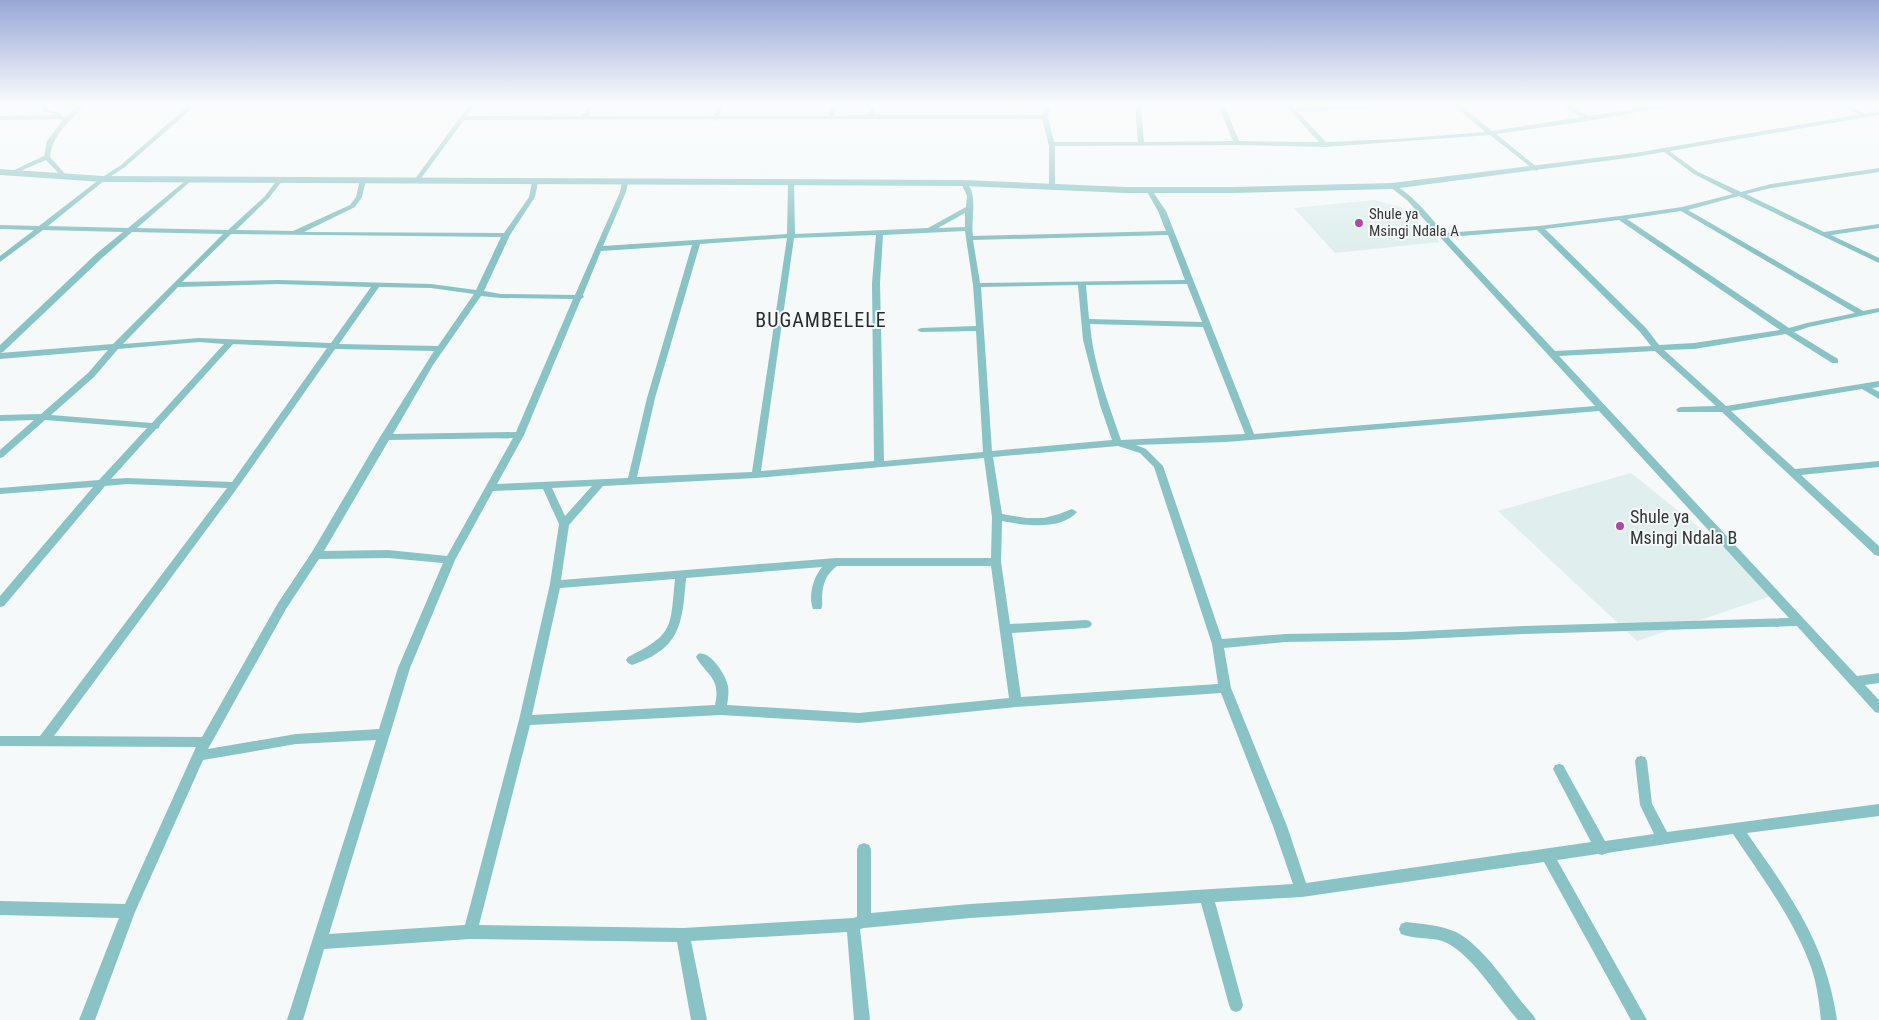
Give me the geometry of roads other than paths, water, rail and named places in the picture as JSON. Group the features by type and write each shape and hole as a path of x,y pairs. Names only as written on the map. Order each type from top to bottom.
{"street":[{"path":"47,157 48,153"},
{"path":"0,260 138,153"},
{"path":"417,180 437,153"},
{"path":"1051,153 1052,188"},
{"path":"1515,153 1536,169"},
{"path":"0,172 103,179 964,183 1052,188 1149,190 1392,186 1536,169 1647,153"},
{"path":"1668,153 1692,171 1879,261"},
{"path":"11,173 47,157"},
{"path":"47,157 65,177"},
{"path":"1440,235 1538,228 1620,218 1682,208 1771,186 1879,170"},
{"path":"0,350 57,294 190,179"},
{"path":"0,455 86,380 114,348 176,285 266,198 280,180"},
{"path":"294,233 353,206 359,198 363,180"},
{"path":"87,1020 129,911 205,742 282,606 316,555 385,437 441,349 479,294 506,235 532,197 535,182"},
{"path":"295,1020 404,668 450,560 518,435 580,296 623,192 625,182"},
{"path":"756,475 791,236 792,182"},
{"path":"964,183 970,196 968,208 969,233 977,285 988,456 997,517 996,562 1016,702"},
{"path":"1392,186 1409,199 1440,235 1879,708"},
{"path":"1149,190 1162,211 1188,282 1250,436"},
{"path":"928,231 968,208"},
{"path":"1682,208 1863,314"},
{"path":"1620,218 1835,361"},
{"path":"485,234 516,221"},
{"path":"1823,235 1879,226"},
{"path":"0,227 506,235"},
{"path":"1538,228 1630,317 1657,348 1763,447 1795,472 1879,552"},
{"path":"598,249 880,232 1170,233"},
{"path":"879,465 876,283 880,232"},
{"path":"632,480 651,398 697,242"},
{"path":"176,285 278,282 431,286 479,294 523,297 580,296"},
{"path":"977,285 1188,282"},
{"path":"1082,284 1088,340 1099,388 1118,443"},
{"path":"44,740 236,485 377,285"},
{"path":"1552,354 1694,346 1789,331 1807,325 1879,310"},
{"path":"1087,322 1205,325"},
{"path":"921,330 980,328"},
{"path":"0,356 171,342 231,341 441,349"},
{"path":"0,603 103,482 156,426 231,341"},
{"path":"1681,410 1723,408 1879,384"},
{"path":"1864,387 1879,396"},
{"path":"489,488 547,487 632,480 756,475 988,456 1118,443 1157,443 1602,408"},
{"path":"0,418 43,417 156,426"},
{"path":"385,437 518,435"},
{"path":"1118,443 1143,451 1158,466 1218,644 1225,688 1280,826 1302,890"},
{"path":"1153,459 1157,443"},
{"path":"1795,472 1879,464"},
{"path":"0,492 71,488 103,482 236,485"},
{"path":"470,932 525,720 555,584 564,524 601,482"},
{"path":"547,487 564,524"},
{"path":"997,517 1042,522 1056,519 1072,512"},
{"path":"316,555 388,554 450,560"},
{"path":"555,584 836,562 996,562"},
{"path":"817,606 820,574 836,562"},
{"path":"632,660 655,649 673,633 676,625 681,574"},
{"path":"0,589 12,589"},
{"path":"1218,644 1285,638 1402,636 1523,630 1800,622"},
{"path":"1007,629 1086,624"},
{"path":"702,657 716,671 723,683 724,690 720,710"},
{"path":"1855,682 1879,678"},
{"path":"525,720 720,710 859,718 1016,702 1225,688"},
{"path":"198,756 296,740 384,734"},
{"path":"0,741 205,742"},
{"path":"1641,761 1646,804 1664,839"},
{"path":"1559,769 1602,849"},
{"path":"319,942 470,932 683,935 858,923 970,911 1302,890 1547,855 1602,849 1736,828 1879,810"},
{"path":"1736,828 1795,916 1818,966 1828,1002 1829,1020"},
{"path":"862,1020 858,923 864,849"},
{"path":"1547,855 1639,1020"},
{"path":"1206,895 1236,1004"},
{"path":"0,908 129,911"},
{"path":"1406,928 1436,933 1454,939 1474,957 1528,1020"},
{"path":"683,935 698,1020"}],"place":[{"name":"Shule ya Msingi Ndala A","path":"1359,223"},
{"name":"Shule ya Msingi Ndala B","path":"1620,526"}],"district":[{"name":"BUGAMBELELE","path":"821,320"}]}
